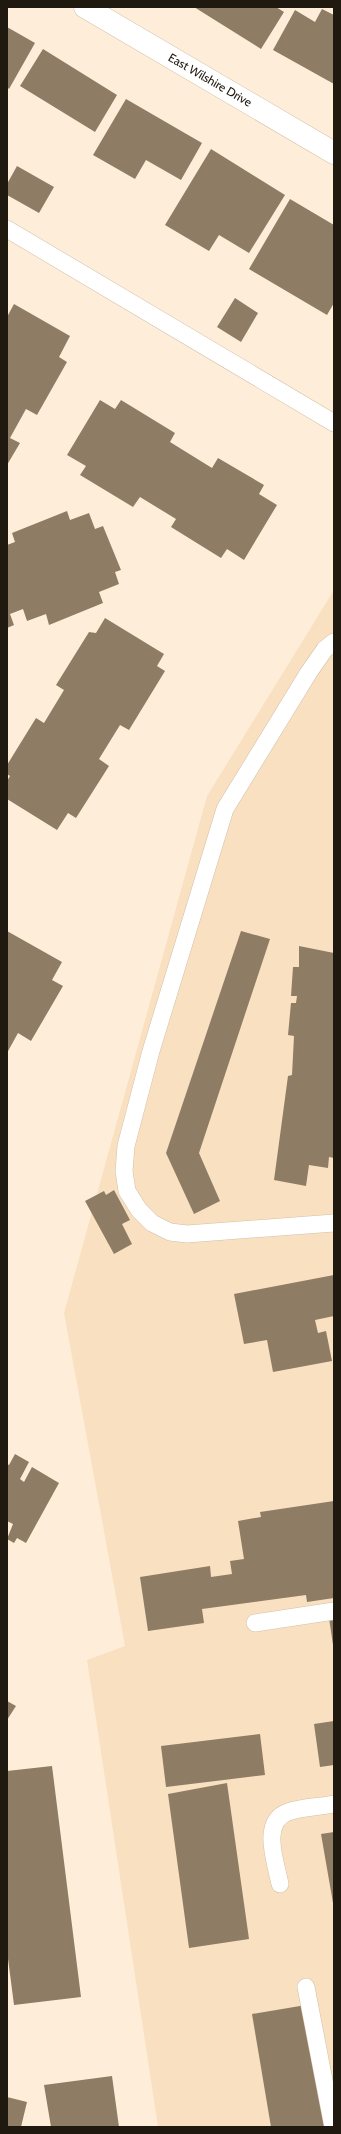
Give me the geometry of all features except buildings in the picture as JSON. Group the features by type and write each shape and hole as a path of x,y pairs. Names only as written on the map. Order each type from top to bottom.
{"street":[{"name":"East Wilshire Drive","path":"86,7 334,153"}],"lane":[{"path":"7,229 334,423"},
{"path":"334,642 325,649 309,672 225,809 151,1051 126,1146 124,1171 127,1192 139,1210 152,1223 170,1232 187,1234 334,1223"},
{"path":"256,1623 334,1611"},
{"path":"280,1884 270,1835 273,1826 288,1812 334,1804"},
{"path":"306,1987 333,2127"}],"shaded area":[{"path":"334,590 334,2127 158,2127 87,1660 125,1646 64,1313 207,796"}]}
